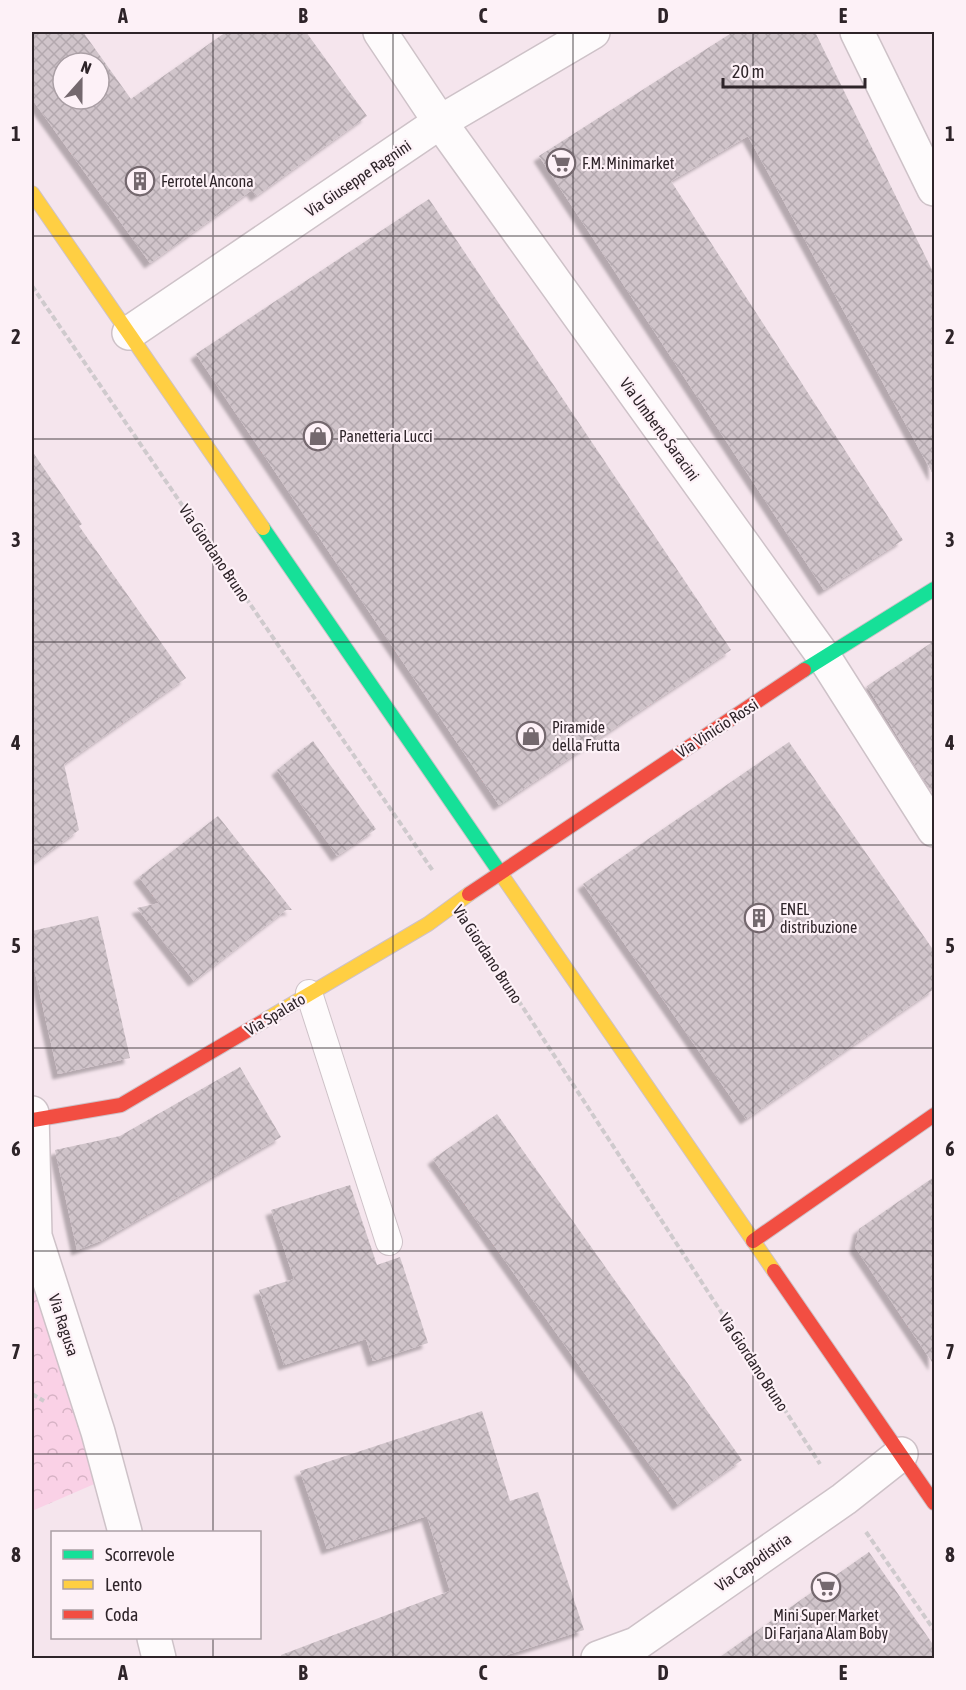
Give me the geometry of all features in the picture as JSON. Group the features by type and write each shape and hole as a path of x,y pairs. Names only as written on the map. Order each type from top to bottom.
{"main road":[{"path":"32,193 934,1503"},
{"name":"Via Vinicio Rossi","path":"501,871 824,657 934,589"},
{"name":"Via Spalato","path":"32,1116 121,1105 429,924 501,871"},
{"path":"753,1241 934,1114"}],"street":[{"name":"Via Umberto Saracini","path":"380,32 440,122 824,657 934,830"},
{"name":"Via Giuseppe Ragnini","path":"129,333 440,122 593,32"},
{"path":"857,32 934,189"},
{"name":"Via Ragusa","path":"32,1116 35,1236 98,1432 124,1531"},
{"name":"Via Capodistria","path":"598,1659 640,1651 901,1455"},
{"path":"154,1639 159,1659"}],"lane":[{"path":"309,993 389,1242"}],"path":[{"name":"Via Giordano Bruno","path":"32,286 455,903 844,1500 934,1630"}],"green space":[{"path":"47,1282 99,1482 32,1511 32,1286"}],"building":[{"path":"32,32 83,32 97,51 51,51 51,111 111,111 111,71 131,99 226,32 306,32 367,116 256,196 252,190 150,263 32,99"},
{"path":"733,32 815,32 934,274 934,476 748,136 671,181 903,540 824,590 539,156"},
{"path":"429,199 731,650 499,805 196,354"},
{"path":"32,451 82,524 79,526 186,678 64,764 79,830 32,864"},
{"path":"934,641 934,796 867,686"},
{"path":"313,741 376,829 337,856 277,770"},
{"name":"ENEL distribuzione","path":"789,742 934,951 934,989 746,1119 583,884"},
{"path":"218,816 292,910 286,910 194,981 137,908 159,903 139,877"},
{"path":"98,916 130,1058 58,1074 32,959 32,931"},
{"path":"240,1067 281,1137 103,1240 77,1250 55,1150 120,1136"},
{"path":"497,1114 742,1460 678,1505 433,1159"},
{"path":"934,1177 934,1365 855,1247 859,1229"},
{"path":"350,1185 377,1265 400,1257 428,1343 373,1361 366,1339 284,1365 259,1290 294,1279 271,1210"},
{"path":"482,1411 510,1501 538,1492 584,1630 495,1659 282,1659 281,1655 450,1591 427,1516 327,1549 300,1471"},
{"path":"869,1552 934,1646 934,1659 717,1659"}],"traffic: fast":[{"path":"263,528 503,877"},
{"path":"804,670 934,589"}],"traffic: slow":[{"path":"32,193 263,528"},
{"path":"503,877 774,1271"},
{"path":"267,1019 428,924 469,894"}],"traffic: jam":[{"path":"469,894 804,670"},
{"path":"33,1120 121,1105 267,1019"},
{"path":"753,1241 934,1115"},
{"path":"774,1271 934,1503"}],"place":[{"name":"F.M. Minimarket","path":"561,163"},
{"name":"Ferrotel Ancona","path":"140,181"},
{"name":"Panetteria Lucci","path":"318,436"},
{"name":"Piramide della Frutta","path":"531,736"},
{"name":"ENEL distribuzione","path":"759,918"},
{"name":"Mini Super Market Di Farjana Alam Boby","path":"826,1587"}]}
